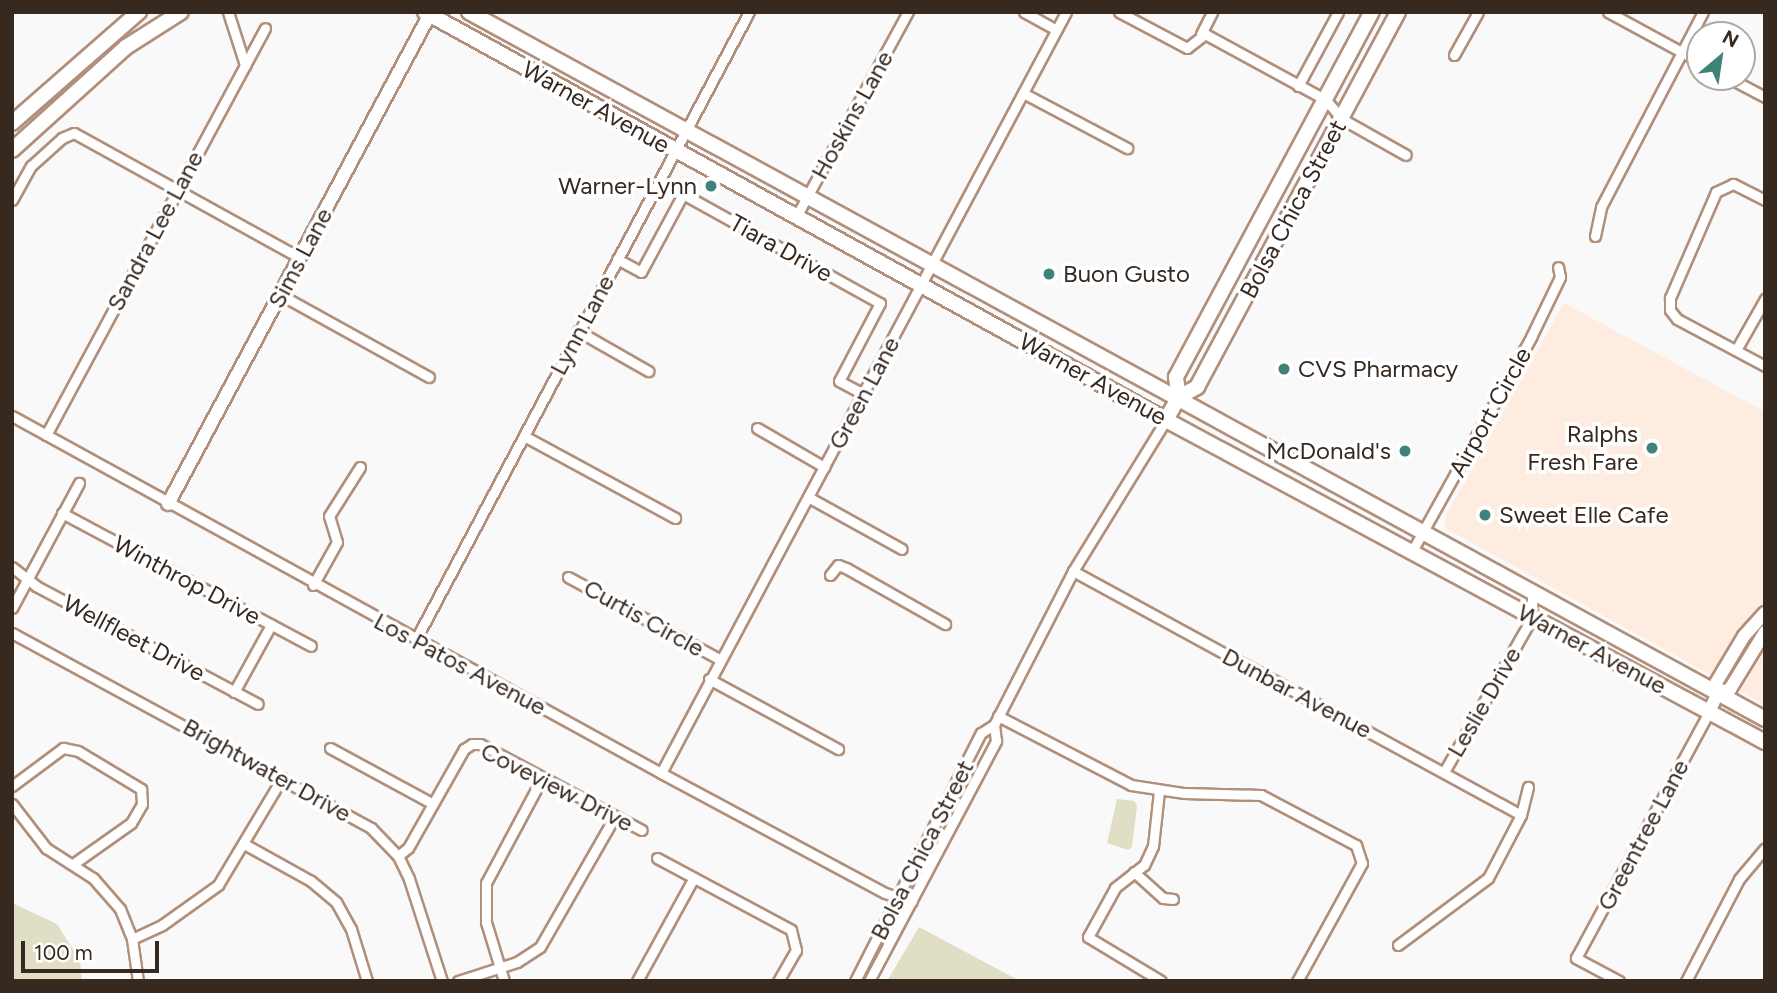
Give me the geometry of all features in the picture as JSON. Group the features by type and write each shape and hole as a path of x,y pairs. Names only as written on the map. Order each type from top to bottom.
{"main road":[{"path":"12,123 139,12"},
{"path":"12,150 126,47 181,12"},
{"name":"Warner Avenue","path":"470,12 1180,397 1423,534 1765,719"},
{"name":"Bolsa Chica Street","path":"1180,397 1176,377 1372,12"},
{"name":"Bolsa Chica Street","path":"1166,420 1180,397 1197,387 1398,12"},
{"name":"Warner Avenue","path":"429,13 1166,420 1765,742"},
{"path":"1264,217 1283,228"}],"street":[{"path":"228,12 245,65"},
{"name":"Lynn Lane","path":"416,639 684,128 749,12"},
{"name":"Hoskins Lane","path":"796,217 908,12"},
{"path":"1024,12 1056,30"},
{"name":"Green Lane","path":"661,773 719,659 1066,12"},
{"path":"1119,12 1187,48 1194,46 1212,12"},
{"path":"1454,55 1478,12"},
{"path":"1608,12 1686,55"},
{"path":"1595,236 1601,207 1703,12"},
{"name":"Sims Lane","path":"168,504 429,13"},
{"path":"1298,86 1334,14"},
{"name":"Sandra Lee Lane","path":"46,435 265,28"},
{"path":"1201,34 1326,100 1342,119 1406,155"},
{"path":"1023,93 1127,148"},
{"path":"12,200 31,166 74,133 300,258"},
{"path":"1765,200 1742,187 1725,185 1709,203 1670,298 1670,310 1677,319 1765,366"},
{"name":"Tiara Drive","path":"617,259 641,272 683,194 880,303 839,381 863,394"},
{"name":"Airport Circle","path":"1411,553 1531,337 1560,277 1559,267"},
{"path":"281,295 429,377"},
{"path":"1736,351 1765,299"},
{"path":"579,331 648,370"},
{"name":"Los Patos Avenue","path":"12,416 313,585 661,773 897,898 912,902"},
{"name":"Bolsa Chica Street","path":"855,981 981,733 996,721 1073,571 1166,420"},
{"path":"757,428 824,467"},
{"path":"524,436 675,519"},
{"path":"313,585 337,542 328,516 360,467"},
{"path":"12,608 79,483"},
{"path":"808,497 902,549"},
{"name":"Winthrop Drive","path":"62,513 312,646"},
{"path":"830,575 838,565 846,568 945,624"},
{"name":"Wellfleet Drive","path":"12,567 28,579 258,704"},
{"name":"Dunbar Avenue","path":"1073,571 1521,815"},
{"name":"Curtis Circle","path":"568,577 719,659"},
{"name":"Leslie Drive","path":"1444,772 1532,618 1532,592"},
{"path":"1709,712 1718,693 1716,683 1735,651 1765,613"},
{"path":"234,692 271,625"},
{"path":"1718,693 1730,689 1765,632"},
{"name":"Brightwater Drive","path":"12,633 363,823 398,856 442,981"},
{"path":"709,678 838,749"},
{"name":"Greentree Lane","path":"1619,981 1576,958 1709,712"},
{"path":"996,721 1120,780 1159,791 1261,794 1351,841 1362,863 1297,981"},
{"name":"Bolsa Chica Street","path":"869,981 996,741 996,721"},
{"name":"Coveview Drive","path":"433,804 464,749 472,744 642,830"},
{"path":"12,786 63,748 136,784 144,794 131,822 73,864"},
{"path":"330,748 433,804 408,848 398,856"},
{"path":"132,939 203,899 231,870 282,778"},
{"path":"504,981 486,922 486,883 542,778"},
{"path":"1398,945 1488,878 1521,815 1528,787"},
{"path":"1159,791 1153,846 1134,872 1115,887 1088,937 1161,981"},
{"path":"12,804 46,848 73,864 107,892 132,939 138,981"},
{"path":"458,981 526,958 547,940 615,816"},
{"path":"246,845 311,881 337,902 351,929 367,981"},
{"path":"1686,981 1739,879 1765,848"},
{"path":"657,858 791,930 796,939 796,950 778,981"},
{"path":"1134,872 1163,898 1174,899"},
{"path":"637,981 693,879"}],"shaded area":[{"path":"1564,303 1765,412 1765,705 1445,528 1446,515"},
{"path":"1117,799 1134,801 1137,806 1132,847 1128,850 1107,843"},
{"path":"12,903 57,924 80,961 82,981 12,981"},
{"path":"919,927 1020,981 887,981"}],"place":[{"name":"Warner-Lynn","path":"711,186"},
{"name":"Buon Gusto","path":"1049,274"},
{"name":"CVS Pharmacy","path":"1284,369"},
{"name":"Ralphs Fresh Fare","path":"1652,448"},
{"name":"McDonald's","path":"1405,451"},
{"name":"Sweet Elle Cafe","path":"1485,515"}]}
